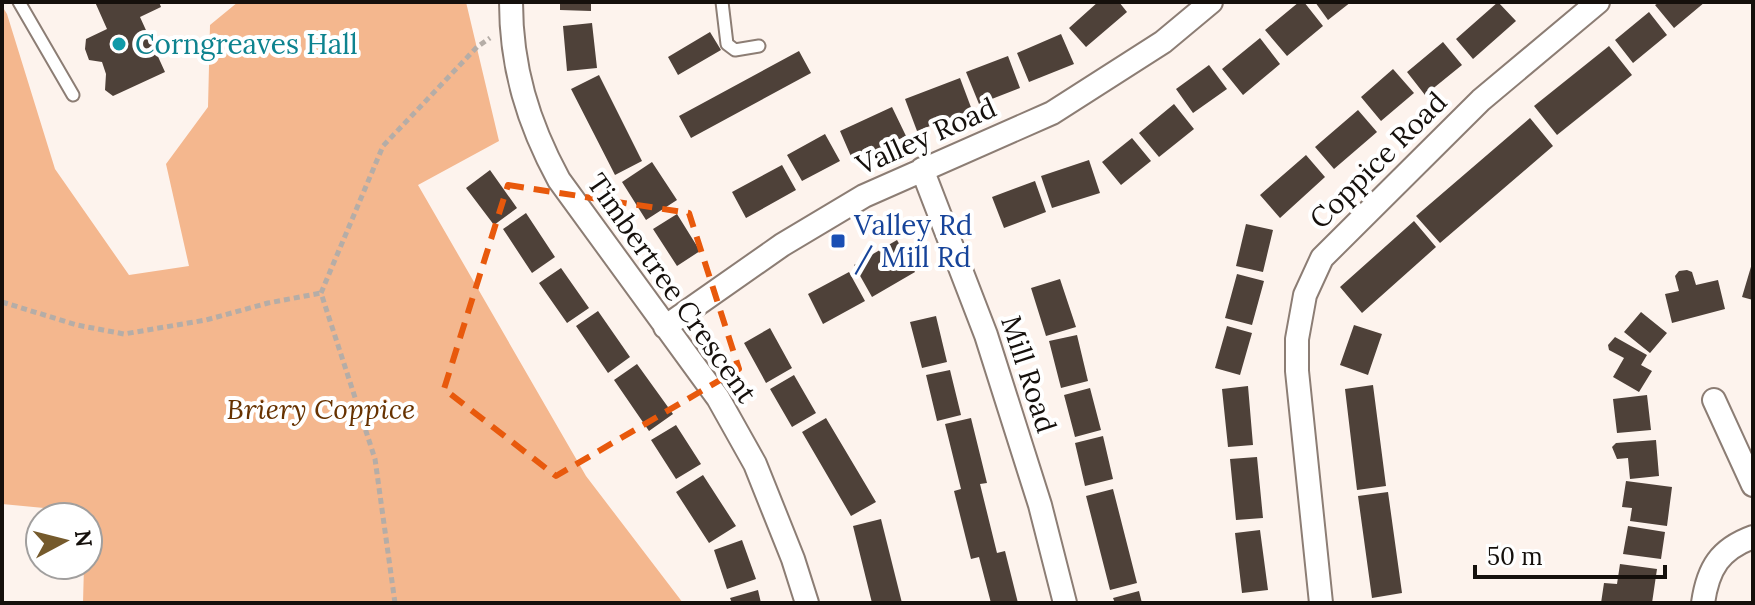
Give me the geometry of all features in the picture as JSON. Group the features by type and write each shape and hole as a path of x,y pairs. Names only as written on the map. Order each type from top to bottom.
{"street":[{"name":"Valley Road","path":"665,327 782,245 864,196 1052,113 1163,42 1211,2"},
{"name":"Coppice Road","path":"1321,603 1297,371 1297,339 1305,295 1322,258 1481,100 1598,2"},
{"name":"Timbertree Crescent","path":"511,12 520,88 543,151 559,180 718,398 755,464 807,603"},
{"name":"Mill Road","path":"922,169 986,335 1040,505 1065,603"},
{"path":"1714,400 1753,485"},
{"path":"1703,603 1717,558 1738,542 1753,537"}],"lane":[{"path":"19,2 73,95"},
{"path":"722,2 727,44 735,50 759,46"}],"path":[{"path":"395,603 375,459 321,293 383,146 511,12"},
{"path":"2,302 77,325 124,334 206,320 321,293"}],"highlighted area":[{"path":"508,185 689,213 739,369 556,476 444,389"}],"green space":[{"name":"Briery Coppice","path":"238,2 466,2 499,141 418,185 586,476 683,603 83,603 84,581 104,581 104,501 24,501 24,506 2,504 2,6 55,169 129,275 189,266 166,164 208,107 210,25"}],"building":[{"name":"Corngreaves Hall","path":"95,2 159,2 161,7 140,17 165,72 113,96 105,90 106,74 102,62 89,60 85,49 86,39 107,29"},
{"path":"560,2 591,2 591,11 560,10"},
{"path":"1098,2 1119,2 1127,12 1086,47 1069,28"},
{"path":"1299,2 1304,2 1323,26 1287,56 1265,30"},
{"path":"1315,2 1351,2 1328,20"},
{"path":"1498,2 1516,21 1473,59 1456,39"},
{"path":"1660,2 1705,2 1674,28 1655,5"},
{"path":"1649,12 1667,35 1633,63 1615,40"},
{"path":"592,23 597,68 567,71 563,26"},
{"path":"710,32 721,50 678,75 668,57"},
{"path":"1061,34 1074,64 1029,82 1017,53"},
{"path":"1260,38 1280,64 1243,95 1222,69"},
{"path":"1443,42 1462,65 1425,95 1407,72"},
{"path":"1609,46 1632,75 1557,135 1534,106"},
{"path":"799,51 811,73 691,138 679,116"},
{"path":"1008,56 1020,88 979,104 966,72"},
{"path":"1209,65 1227,89 1193,113 1176,89"},
{"path":"1393,69 1414,93 1381,121 1361,97"},
{"path":"599,75 642,161 615,175 571,89"},
{"path":"960,78 972,110 917,131 905,99"},
{"path":"1174,104 1194,129 1159,157 1139,133"},
{"path":"892,107 906,136 853,161 840,131"},
{"path":"1358,110 1377,132 1334,169 1315,147"},
{"path":"1530,118 1553,146 1440,243 1416,216"},
{"path":"825,134 840,161 802,181 787,155"},
{"path":"1132,138 1151,161 1121,185 1102,162"},
{"path":"1306,155 1325,177 1280,218 1260,195"},
{"path":"1089,160 1100,193 1052,208 1041,176"},
{"path":"652,162 677,200 646,220 622,182"},
{"path":"782,165 796,190 746,218 732,192"},
{"path":"490,170 517,208 494,225 466,188"},
{"path":"1035,181 1046,212 1004,228 992,197"},
{"path":"526,213 555,257 532,273 503,229"},
{"path":"677,214 700,251 677,266 653,229"},
{"path":"1414,221 1436,247 1362,313 1340,287"},
{"path":"1246,224 1273,230 1263,272 1236,266"},
{"path":"897,240 915,272 872,297 854,265"},
{"path":"1753,260 1753,300 1742,297"},
{"path":"561,268 589,308 567,323 539,283"},
{"path":"1679,271 1692,272 1696,285 1718,280 1725,309 1672,323 1665,294 1679,291 1675,276"},
{"path":"849,272 865,301 823,324 808,294"},
{"path":"1237,274 1264,281 1252,325 1225,318"},
{"path":"1060,279 1076,327 1046,336 1031,288"},
{"path":"598,311 630,357 608,373 576,326"},
{"path":"1641,312 1667,333 1650,353 1624,332"},
{"path":"936,316 947,362 922,368 910,322"},
{"path":"1354,325 1382,334 1368,375 1340,365"},
{"path":"1227,326 1252,333 1240,375 1215,368"},
{"path":"770,328 792,368 766,383 744,343"},
{"path":"1077,335 1088,381 1061,388 1049,341"},
{"path":"1615,337 1647,355 1641,365 1652,371 1639,392 1613,377 1624,358 1609,350 1608,345"},
{"path":"637,364 673,414 649,431 614,380"},
{"path":"950,370 961,415 937,421 926,375"},
{"path":"794,375 816,413 792,427 770,389"},
{"path":"1373,385 1386,486 1357,490 1345,389"},
{"path":"1248,386 1253,445 1228,447 1222,389"},
{"path":"1090,388 1101,430 1075,437 1064,395"},
{"path":"1647,395 1651,430 1617,433 1613,399"},
{"path":"826,418 876,502 851,516 802,432"},
{"path":"971,418 987,483 980,484 997,553 1005,551 1018,603 991,603 979,557 971,559 954,491 961,489 945,424"},
{"path":"676,425 701,464 676,479 651,440"},
{"path":"1103,436 1113,479 1085,486 1075,443"},
{"path":"1656,440 1659,476 1630,479 1628,458 1617,459 1612,447 1616,443"},
{"path":"1257,457 1263,518 1236,520 1230,459"},
{"path":"703,475 736,526 709,543 676,492"},
{"path":"1626,481 1672,487 1667,526 1630,521 1632,508 1622,507"},
{"path":"1113,489 1137,583 1110,590 1086,496"},
{"path":"1388,492 1402,593 1372,598 1358,496"},
{"path":"881,519 902,603 872,603 853,526"},
{"path":"1628,526 1665,532 1661,559 1623,554"},
{"path":"1260,530 1268,590 1242,593 1235,533"},
{"path":"742,540 756,579 727,589 714,550"},
{"path":"1620,564 1657,569 1652,603 1601,603 1604,583 1617,584"},
{"path":"758,590 761,603 732,603 730,598"},
{"path":"1139,591 1142,603 1115,603 1113,598"}],"place":[{"name":"Corngreaves Hall","path":"119,44"},
{"name":"Valley Rd / Mill Rd","path":"838,241"}]}
